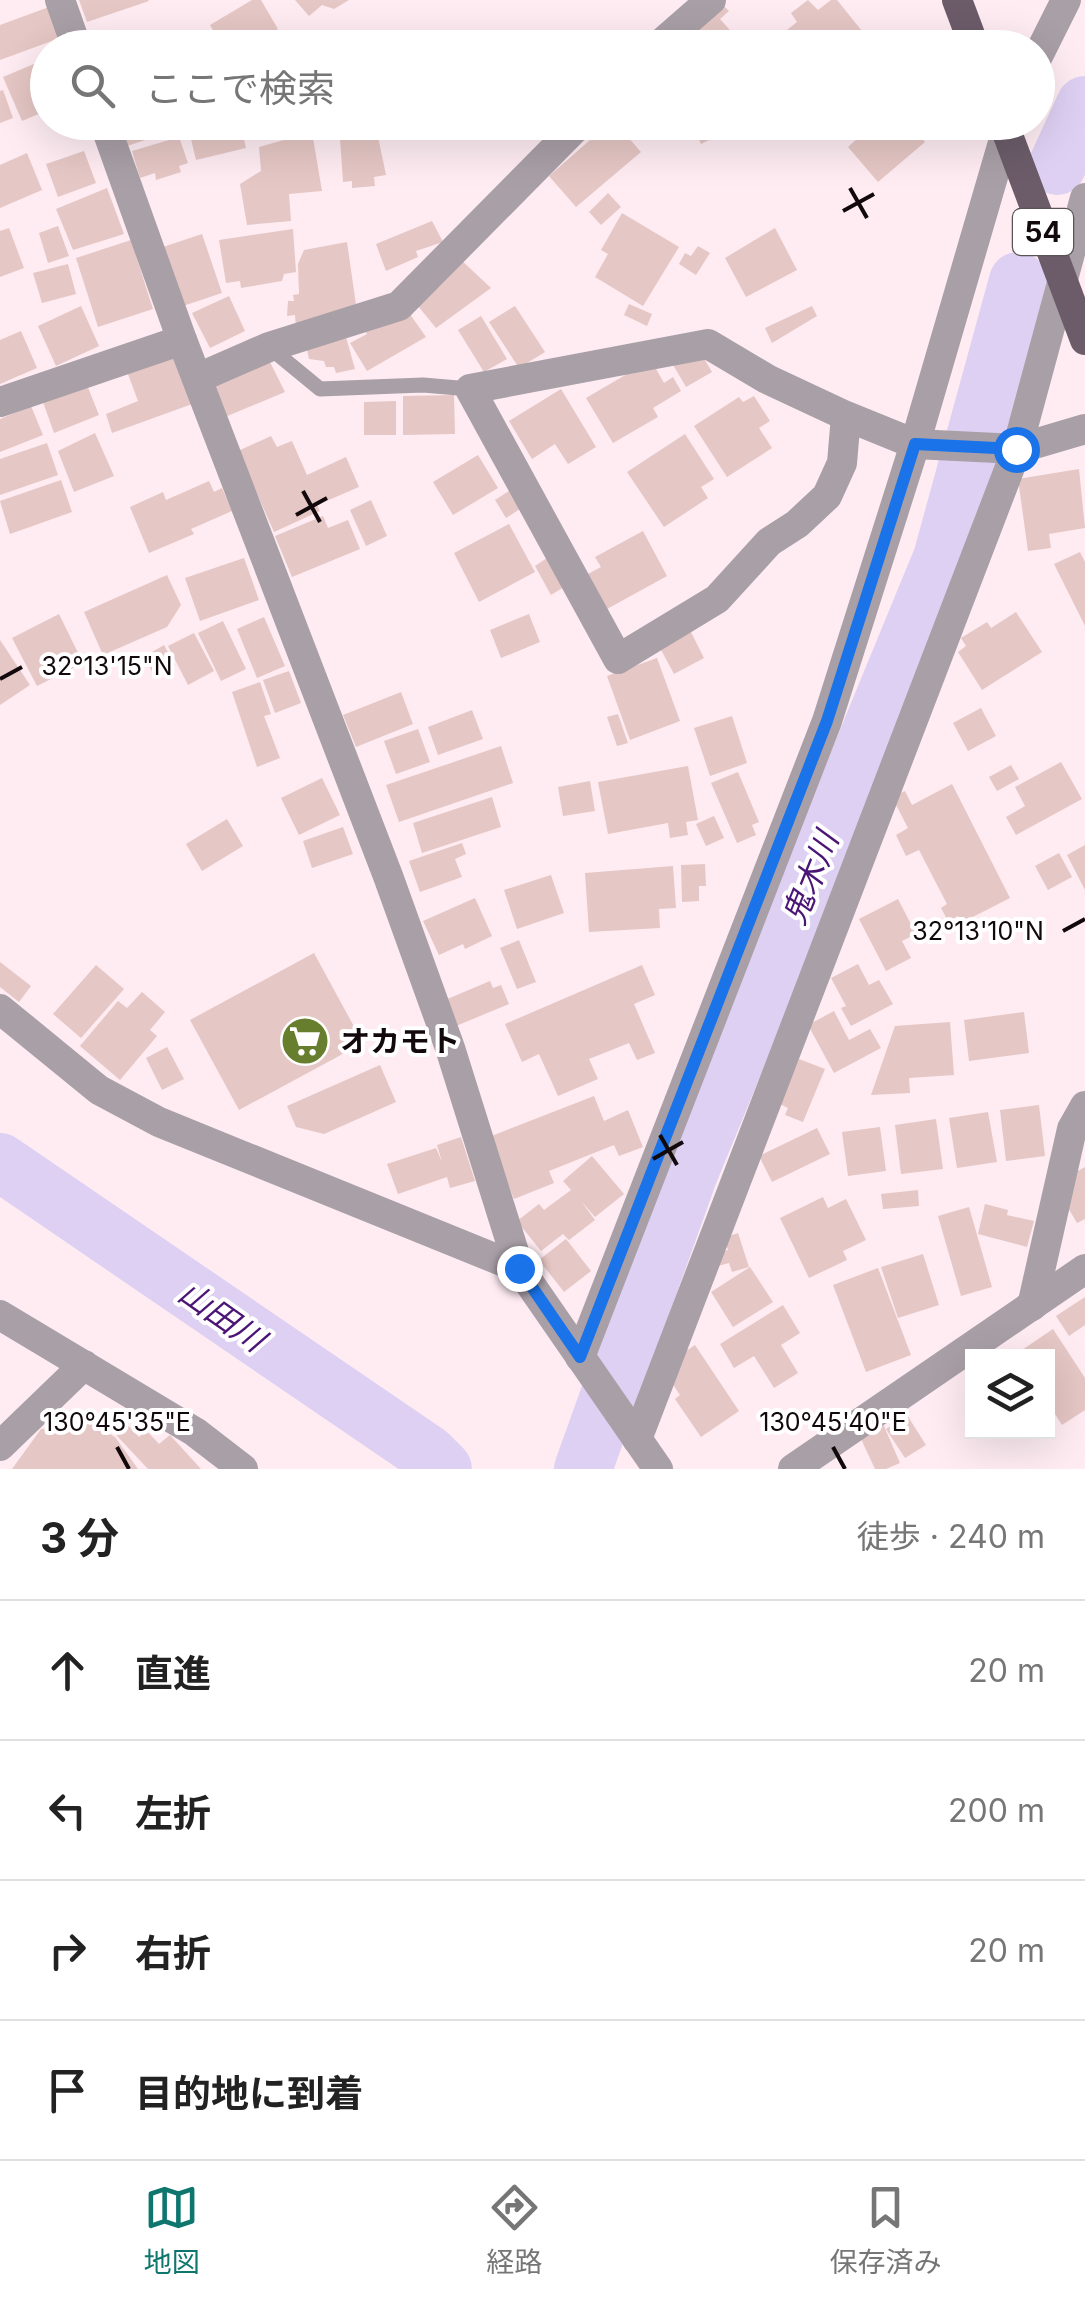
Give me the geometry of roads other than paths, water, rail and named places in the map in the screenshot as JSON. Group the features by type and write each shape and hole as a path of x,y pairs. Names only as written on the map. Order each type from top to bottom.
{"main road":[{"path":"957,0 968,30"},
{"name":"54","path":"1011,140 1085,340"}],"street":[{"path":"60,0 71,30"},
{"path":"677,30 711,0"},
{"path":"1051,30 1066,0"},
{"path":"110,140 182,340 450,1048 519,1268 658,1469"},
{"path":"198,378 268,346 399,306 563,140"},
{"path":"580,1357 827,721 915,444 1002,140"},
{"path":"637,1439 1016,449 1085,198"},
{"path":"0,402 182,340"},
{"path":"846,416 842,463 827,496 770,542 717,600 618,659 470,389 708,344 767,379 915,444 1016,449 1085,429"},
{"path":"0,1008 99,1090 159,1122 519,1268"},
{"path":"1032,1306 1072,1129 1085,1106"},
{"path":"793,1469 1085,1269"},
{"path":"0,1315 195,1432 242,1469"},
{"path":"0,1446 84,1365"}],"lane":[{"path":"268,346 320,389 423,385 470,389"}],"waterway":[{"name":"鬼木川","path":"1057,166 1085,105"},
{"name":"鬼木川","path":"583,1469 689,1173 942,558 1018,281"},
{"name":"山田川","path":"0,1162 428,1454 443,1469"}],"place":[{"name":"オカモト","path":"305,1041"}]}
